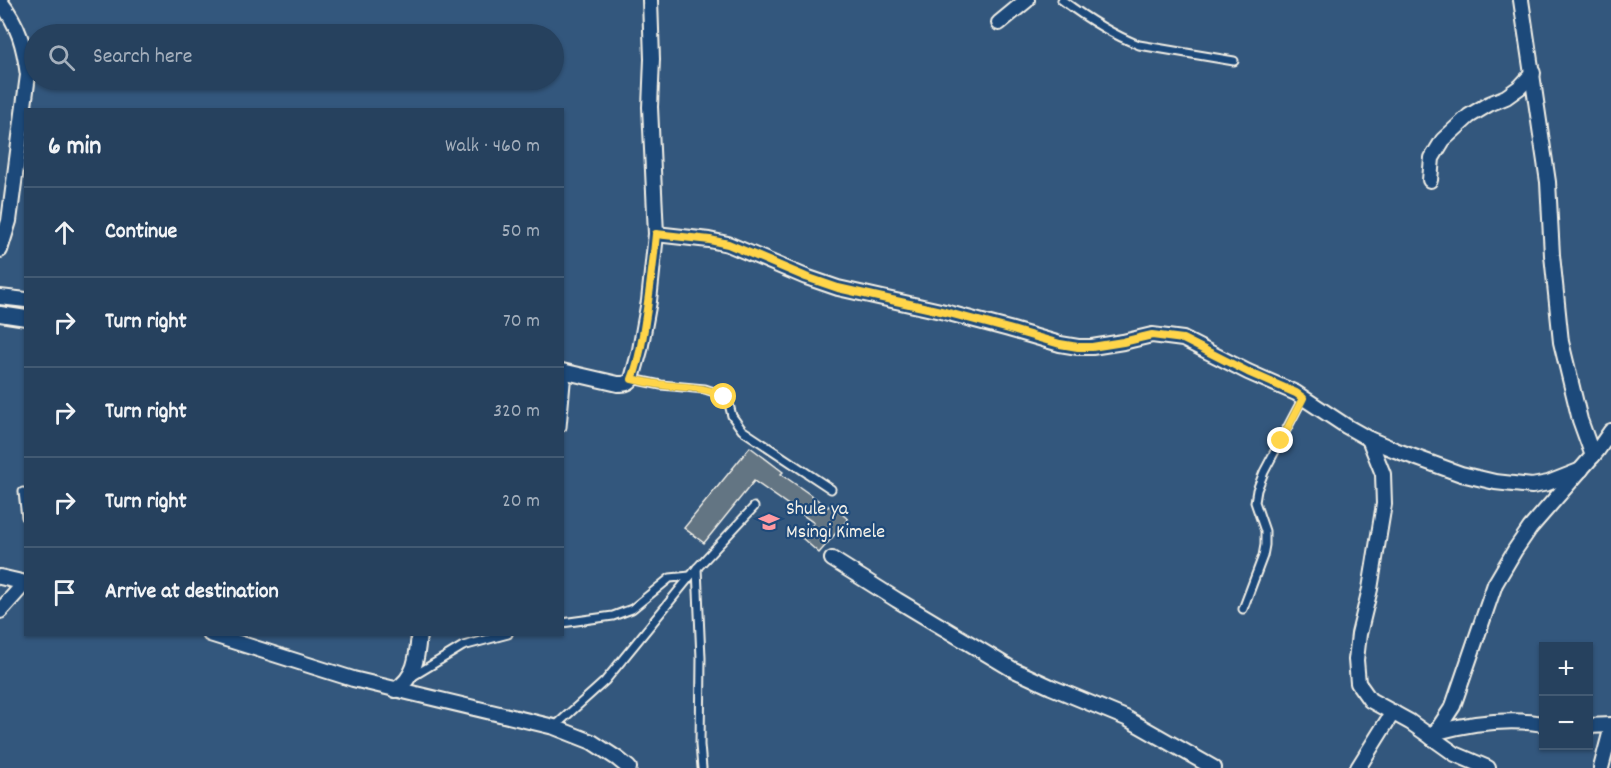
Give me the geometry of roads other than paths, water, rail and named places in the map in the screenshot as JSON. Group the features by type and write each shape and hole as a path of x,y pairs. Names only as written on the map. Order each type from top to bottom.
{"street":[{"path":"565,372 618,384 629,383 635,371 640,350 649,301 656,234 650,107 652,59 650,0"},
{"path":"999,23 1028,0"},
{"path":"1521,0 1548,182 1552,255 1561,342 1580,420 1593,456"},
{"path":"0,1 10,14 24,48"},
{"path":"1430,180 1432,158 1443,140 1469,116 1506,97 1520,87 1533,73"},
{"path":"0,250 9,221 26,90"},
{"path":"656,234 728,244 838,288 945,312 1060,344 1092,347 1152,335 1183,339 1296,393 1369,439 1461,474 1495,482 1532,486 1548,483 1581,470"},
{"path":"0,297 24,300"},
{"path":"0,314 24,318"},
{"path":"1435,735 1453,706 1495,584 1530,528 1593,456 1611,431"},
{"path":"1369,439 1383,474 1384,504 1370,589 1359,634 1356,660 1358,683 1370,700 1435,735 1455,754 1488,768"},
{"path":"832,559 1012,669 1126,718 1214,768"},
{"path":"0,577 24,583"},
{"path":"0,611 24,584"},
{"path":"216,636 353,679 554,727 592,742 629,768"},
{"path":"395,690 412,674 419,636"},
{"path":"1358,768 1393,712"},
{"path":"1435,735 1453,728 1505,722 1539,723"},
{"path":"1593,726 1611,725"},
{"path":"1601,768 1611,730"}],"lane":[{"path":"1062,0 1086,18 1139,45 1234,61"},
{"path":"564,390 565,372"},
{"path":"632,379 661,385 705,389 717,393 729,404 732,416 742,430 831,489"},
{"path":"1243,609 1266,545 1265,531 1255,502 1257,490 1303,398"},
{"path":"23,492 24,500"},
{"path":"554,727 605,681 690,576 754,507"},
{"path":"697,568 702,768"},
{"path":"564,623 613,616 632,609 670,578 690,576"},
{"path":"407,680 463,646 500,636"}],"place":[{"name":"Shule ya Msingi Kimele","path":"769,522"}]}
